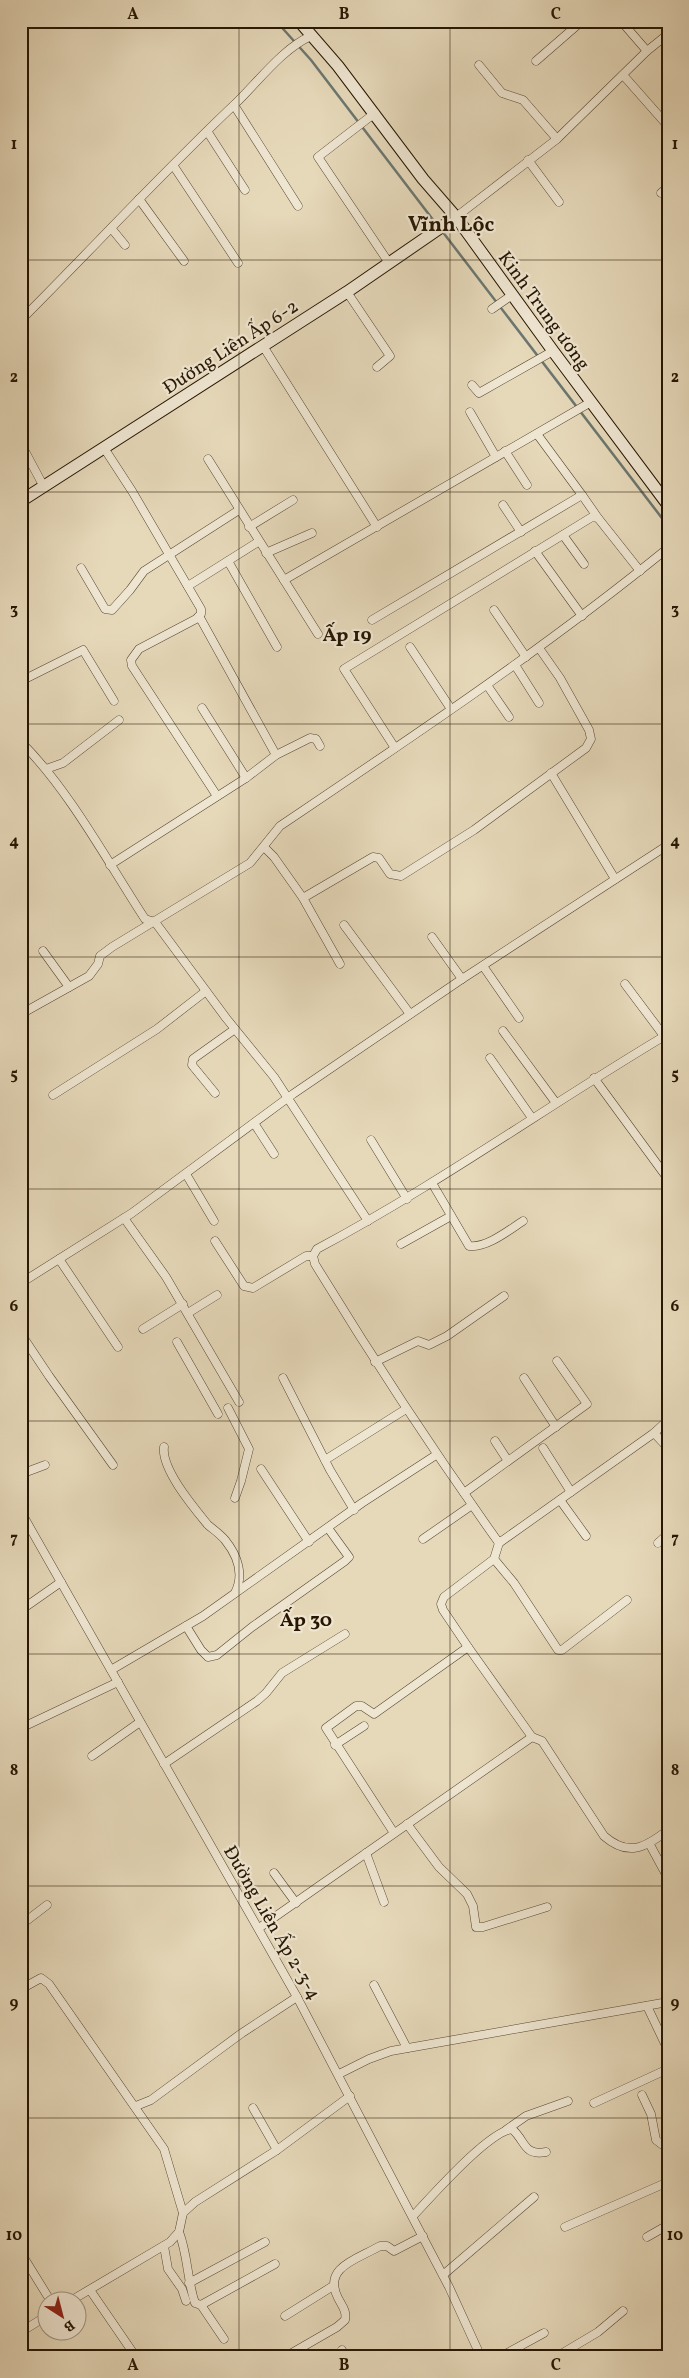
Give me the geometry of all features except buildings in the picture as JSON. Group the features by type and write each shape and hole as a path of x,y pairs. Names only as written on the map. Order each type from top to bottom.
{"street":[{"name":"Kinh Trung ương","path":"299,21 307,38 338,66 375,113 452,219 512,295 548,353 668,505"},
{"path":"536,62 582,21"},
{"path":"621,21 647,51"},
{"path":"452,219 557,139 647,51 668,34"},
{"path":"21,320 207,131 285,55 307,38"},
{"path":"479,65 502,92 523,100 557,139"},
{"path":"623,75 668,126"},
{"path":"234,105 298,206"},
{"path":"375,113 318,157 389,263"},
{"path":"207,131 245,190"},
{"path":"528,160 559,202"},
{"path":"173,165 238,263"},
{"path":"661,193 668,187"},
{"path":"139,199 184,261"},
{"name":"Đường Liên Ấp 6-2","path":"21,501 347,292 452,219"},
{"path":"111,228 125,244"},
{"path":"347,292 390,356 377,367"},
{"path":"492,309 512,295"},
{"path":"263,346 377,527"},
{"path":"472,385 479,393 548,353"},
{"path":"284,580 588,403"},
{"path":"470,412 496,457"},
{"path":"537,434 598,518 640,571"},
{"path":"21,444 44,487"},
{"path":"104,448 201,609 198,616 139,649 131,660 132,666 217,796"},
{"path":"505,451 527,485"},
{"path":"208,459 258,542 318,634"},
{"path":"372,620 582,495"},
{"path":"249,527 293,500"},
{"path":"503,505 521,532"},
{"path":"81,568 105,610 108,611 116,607 144,571 239,510"},
{"path":"395,748 344,669 563,534 592,518 598,518"},
{"path":"266,553 312,533"},
{"path":"563,534 584,564"},
{"path":"188,586 258,542"},
{"path":"21,1014 89,976 98,964 100,956 132,934 155,922 250,863 280,826 539,648 668,548"},
{"path":"535,551 582,616"},
{"path":"228,561 277,647"},
{"path":"494,610 526,657"},
{"path":"198,616 276,756"},
{"path":"410,648 451,710"},
{"path":"302,898 374,857 379,858 390,874 401,876 474,830 586,748 591,739 589,730 560,678 539,648"},
{"path":"21,681 83,650 114,701"},
{"path":"515,665 538,703"},
{"path":"487,685 509,717"},
{"path":"202,708 246,778"},
{"path":"46,769 63,763 119,720"},
{"path":"110,865 246,778 276,756 310,738 316,739 320,746"},
{"path":"21,742 46,769 60,788 145,919 155,922 235,1029 274,1077 368,1221"},
{"path":"551,773 615,879"},
{"path":"21,1283 124,1218 287,1098 410,1014 668,844"},
{"path":"264,847 274,857 302,898 340,964"},
{"path":"344,925 410,1014"},
{"path":"432,936 462,979"},
{"path":"43,951 69,987"},
{"path":"483,966 518,1018"},
{"path":"499,1543 436,1455 406,1409 315,1264 314,1256 317,1249 407,1199 594,1078 666,1035 625,984"},
{"path":"53,1095 157,1029 206,991"},
{"path":"216,1093 192,1065 193,1059 235,1029"},
{"path":"503,1031 556,1103"},
{"path":"490,1058 532,1118"},
{"path":"594,1078 665,1170 668,1179"},
{"path":"254,1123 274,1154"},
{"path":"371,1140 407,1199"},
{"path":"186,1174 214,1221"},
{"path":"432,1183 470,1246 475,1247 491,1240 524,1221"},
{"path":"401,1244 451,1216"},
{"path":"124,1218 183,1304 239,1402"},
{"path":"215,1241 244,1286 253,1288 306,1256 314,1256"},
{"path":"59,1260 118,1347"},
{"path":"188,1313 218,1295"},
{"path":"376,1362 418,1341 429,1345 447,1336 504,1296"},
{"path":"143,1329 183,1304"},
{"path":"21,1334 113,1465"},
{"path":"177,1342 218,1414"},
{"path":"464,1493 587,1404 557,1361"},
{"path":"283,1378 325,1460 354,1510"},
{"path":"524,1378 556,1427"},
{"path":"228,1408 248,1450 241,1481 234,1498"},
{"path":"325,1460 406,1409"},
{"path":"668,1420 654,1433 499,1543 494,1559 444,1597 441,1604 468,1647 532,1737 542,1741 604,1836 614,1844 625,1848 635,1848 649,1843 668,1830"},
{"path":"654,1433 668,1448"},
{"path":"495,1441 508,1461"},
{"path":"164,1447 162,1456 168,1469 209,1526 226,1541 235,1557 241,1574 234,1594"},
{"path":"543,1448 571,1492"},
{"path":"111,1670 186,1626 436,1455"},
{"path":"21,1474 45,1465"},
{"path":"261,1468 309,1542"},
{"path":"560,1500 586,1536"},
{"path":"423,1539 472,1505"},
{"name":"Đường Liên Ấp 2-3-4","path":"21,1512 259,1928 339,2074 443,2275 479,2354"},
{"path":"186,1626 201,1650 208,1657 217,1655 252,1627 345,1561 348,1557 328,1528"},
{"path":"658,1543 668,1534"},
{"path":"494,1559 514,1583 558,1650 562,1650 628,1600"},
{"path":"21,1610 61,1582"},
{"path":"164,1764 257,1701 282,1673 345,1634"},
{"path":"394,1833 335,1745 326,1728 331,1722 356,1706 362,1706 374,1714 468,1647"},
{"path":"21,1728 118,1682"},
{"path":"92,1756 140,1722"},
{"path":"335,1745 364,1726"},
{"path":"259,1928 532,1737"},
{"path":"407,1824 439,1867 467,1894 472,1906 476,1927 483,1927 546,1907"},
{"path":"649,1843 668,1878"},
{"path":"366,1853 384,1902"},
{"path":"274,1873 296,1903"},
{"path":"21,1925 48,1905"},
{"path":"21,1989 41,1978 48,1984 136,2106 164,2149 183,2213 179,2232 164,2246 90,2290 136,2357"},
{"path":"374,1985 407,2048"},
{"path":"136,2106 151,2100 242,2032 297,1997"},
{"path":"339,2074 369,2059 407,2048 668,2002"},
{"path":"647,2006 668,2050"},
{"path":"594,2103 668,2069"},
{"path":"642,2095 651,2114 656,2140 668,2149"},
{"path":"183,2213 277,2150 350,2096"},
{"path":"413,2216 467,2162 506,2130 526,2116 568,2101"},
{"path":"252,2108 277,2150"},
{"path":"506,2130 512,2129 517,2133 530,2152 536,2154 546,2152"},
{"path":"565,2227 668,2182"},
{"path":"443,2275 534,2197"},
{"path":"647,2237 668,2225"},
{"path":"179,2232 185,2246 189,2282 195,2303 201,2304 275,2264"},
{"path":"285,2357 337,2327 345,2320 345,2311 333,2286 334,2276 341,2268 380,2246 387,2246 394,2251 423,2236"},
{"path":"189,2282 265,2242"},
{"path":"164,2246 168,2269 182,2289 186,2301"},
{"path":"21,2253 44,2290"},
{"path":"285,2316 333,2286"},
{"path":"201,2304 224,2339"},
{"path":"556,2357 598,2332 623,2311"},
{"path":"21,2332 38,2321"},
{"path":"500,2357 544,2333"},
{"path":"469,2357 479,2354"}],"waterway":[{"path":"276,21 311,60 437,225"},
{"path":"442,231 668,526"}],"district":[{"name":"Vĩnh Lộc","path":"451,224"},
{"name":"Ấp 19","path":"347,634"},
{"name":"Ấp 30","path":"306,1619"}]}
